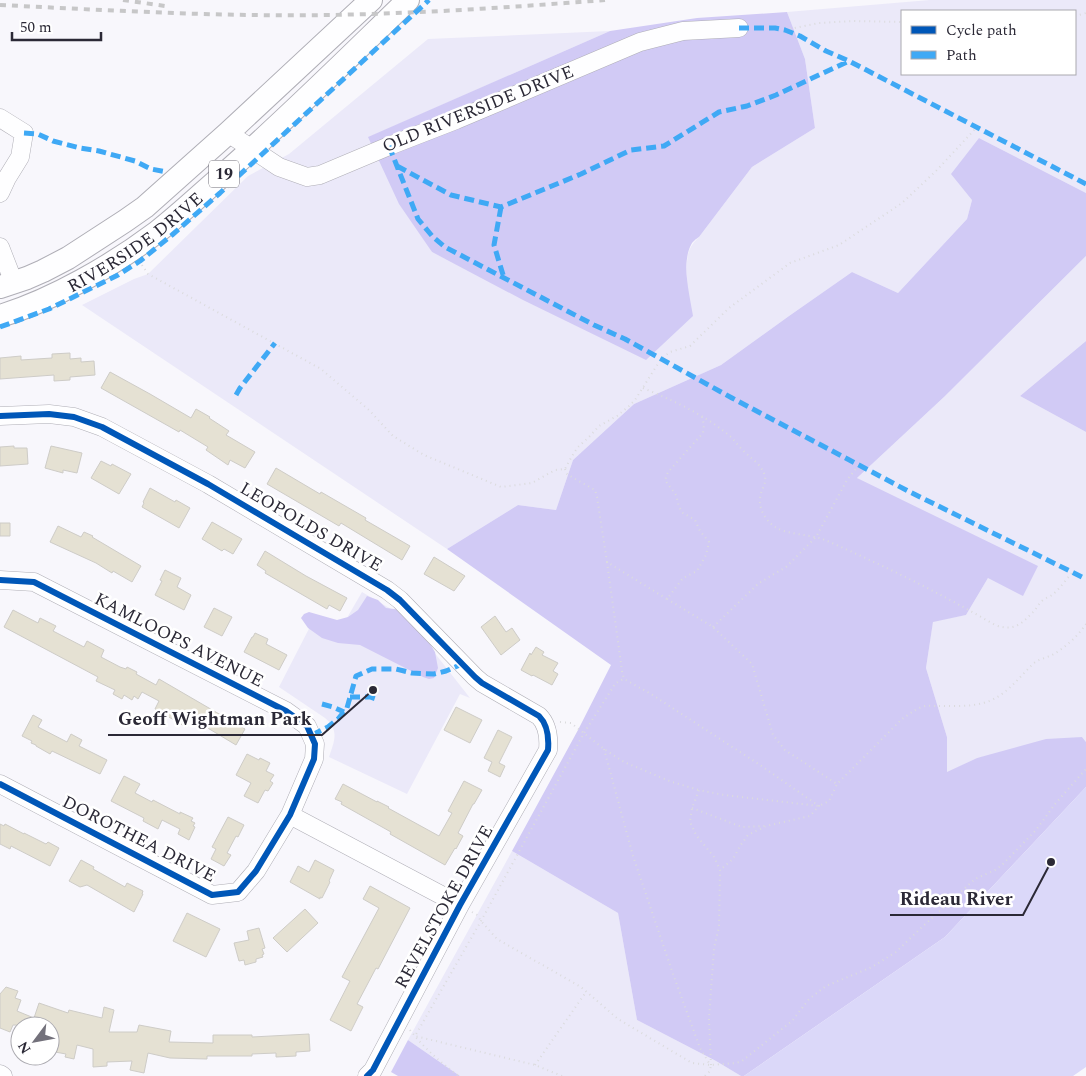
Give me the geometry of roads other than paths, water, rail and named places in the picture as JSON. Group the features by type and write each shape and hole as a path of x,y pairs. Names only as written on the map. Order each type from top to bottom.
{"main road":[{"name":"RIVERSIDE DRIVE","path":"7,285 60,262 126,221 228,133 371,0"},
{"name":"RIVERSIDE DRIVE","path":"0,316 23,308 84,279 140,244 186,208 253,149 408,0"}],"street":[{"name":"OLD RIVERSIDE DRIVE","path":"228,133 279,167 307,177 320,175 640,42 684,31 739,28"},
{"path":"0,118 24,133 20,157 0,193"},
{"path":"0,247 7,285"},
{"name":"LEOPOLDS DRIVE","path":"0,416 49,414 74,418 102,427 208,484 387,590 400,600 475,678 539,716 545,724 548,733 547,751"},
{"name":"KAMLOOPS AVENUE","path":"0,580 34,582 286,711 308,726 315,744 314,759 290,815"},
{"name":"REVELSTOKE DRIVE","path":"367,1076 373,1070 460,905 547,751"},
{"name":"DOROTHEA DRIVE","path":"0,784 212,895 238,892 256,871 290,815"},
{"path":"290,815 460,905"}],"water":[{"path":"1086,787 1086,1067 1073,1076 744,1076 945,937"}],"railway":[{"path":"123,0 165,6"},
{"path":"0,5 190,14 341,15 429,12 605,0"}],"place":[{"name":"Geoff Wightman Park","path":"373,690"},
{"name":"Rideau River","path":"1051,862"}]}
